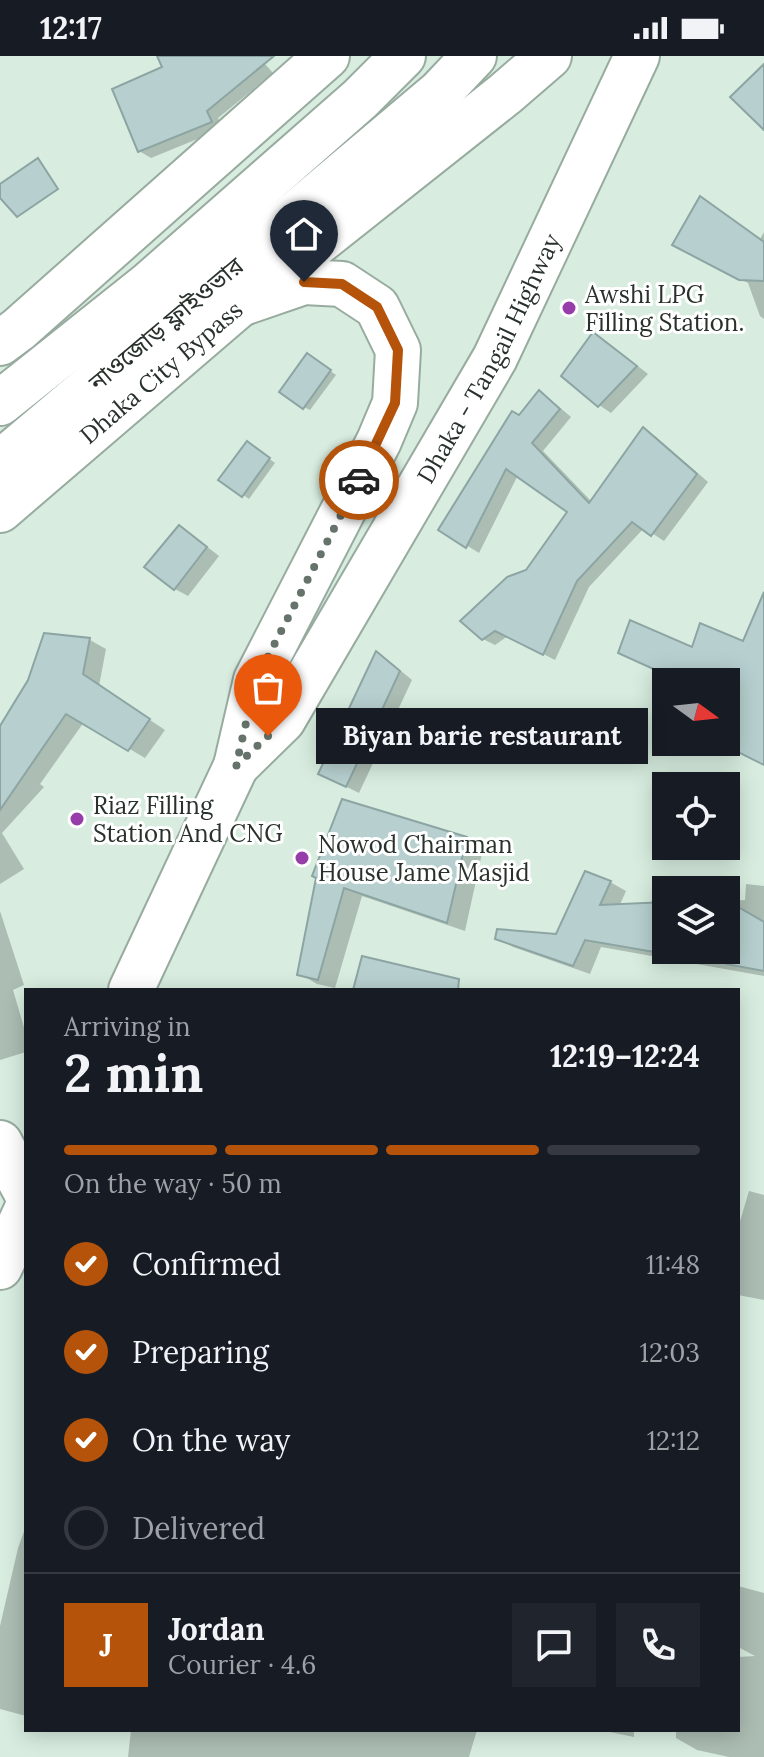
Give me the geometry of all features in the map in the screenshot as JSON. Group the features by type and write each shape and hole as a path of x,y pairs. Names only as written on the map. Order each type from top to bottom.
{"main road":[{"path":"0,343 327,56"},
{"name":"নাওজোড় ফ্লাইওভার","path":"0,403 148,285 360,99 403,56"},
{"name":"নাওজোড় ফ্লাইওভার","path":"0,463 440,92 474,56"},
{"name":"Dhaka City Bypass","path":"0,510 240,304 549,56"},
{"name":"Dhaka - Tangail Highway","path":"236,766 283,720 495,358 637,56"},
{"name":"Dhaka - Tangail Highway","path":"132,988 236,766 256,680 379,441 395,403 398,350 377,307 342,284 304,282 240,304"},
{"path":"0,1143 24,1188"},
{"path":"0,1267 24,1215"}],"building":[{"path":"157,56 274,56 207,111 212,122 138,152 112,89 162,67"},
{"path":"764,64 764,130 730,97"},
{"path":"38,158 58,189 17,217 0,198 0,184"},
{"path":"700,196 764,242 764,281 739,280 672,245"},
{"path":"593,332 637,366 598,407 561,376"},
{"path":"307,353 331,370 303,409 279,392"},
{"path":"539,390 560,409 532,443 589,503 643,427 697,474 651,536 632,522 577,581 543,655 495,631 482,640 460,621 507,577 526,570 567,512 506,469 466,548 438,530 512,411 519,415"},
{"path":"247,441 270,458 242,497 218,480"},
{"path":"179,525 207,547 174,590 144,567"},
{"path":"764,592 764,765 740,753 740,668 652,668 618,653 630,620 692,647 700,623 743,641"},
{"path":"44,633 90,638 83,674 150,719 128,751 66,714 0,810 0,726 28,680"},
{"path":"376,651 400,671 346,787 318,774"},
{"path":"342,799 467,837 447,923 344,888 318,980 297,975 316,878 312,876"},
{"path":"585,871 611,881 600,905 652,903 652,952 585,940 573,966 495,939 497,929 556,934"},
{"path":"740,908 764,922 764,971 726,964 740,964"},
{"path":"362,956 459,979 458,988 354,988"}],"way so far":[{"path":"268,736 236,766 256,680 359,480"}],"place":[{"name":"Awshi LPG Filling Station.","path":"569,308"},
{"name":"Biyan barie restaurant","path":"268,736"},
{"name":"Riaz Filling Station And CNG","path":"77,819"},
{"name":"Nowod Chairman House Jame Masjid","path":"302,858"}],"route":[{"path":"304,282 342,284 377,307 398,350 395,403 359,480"}]}
